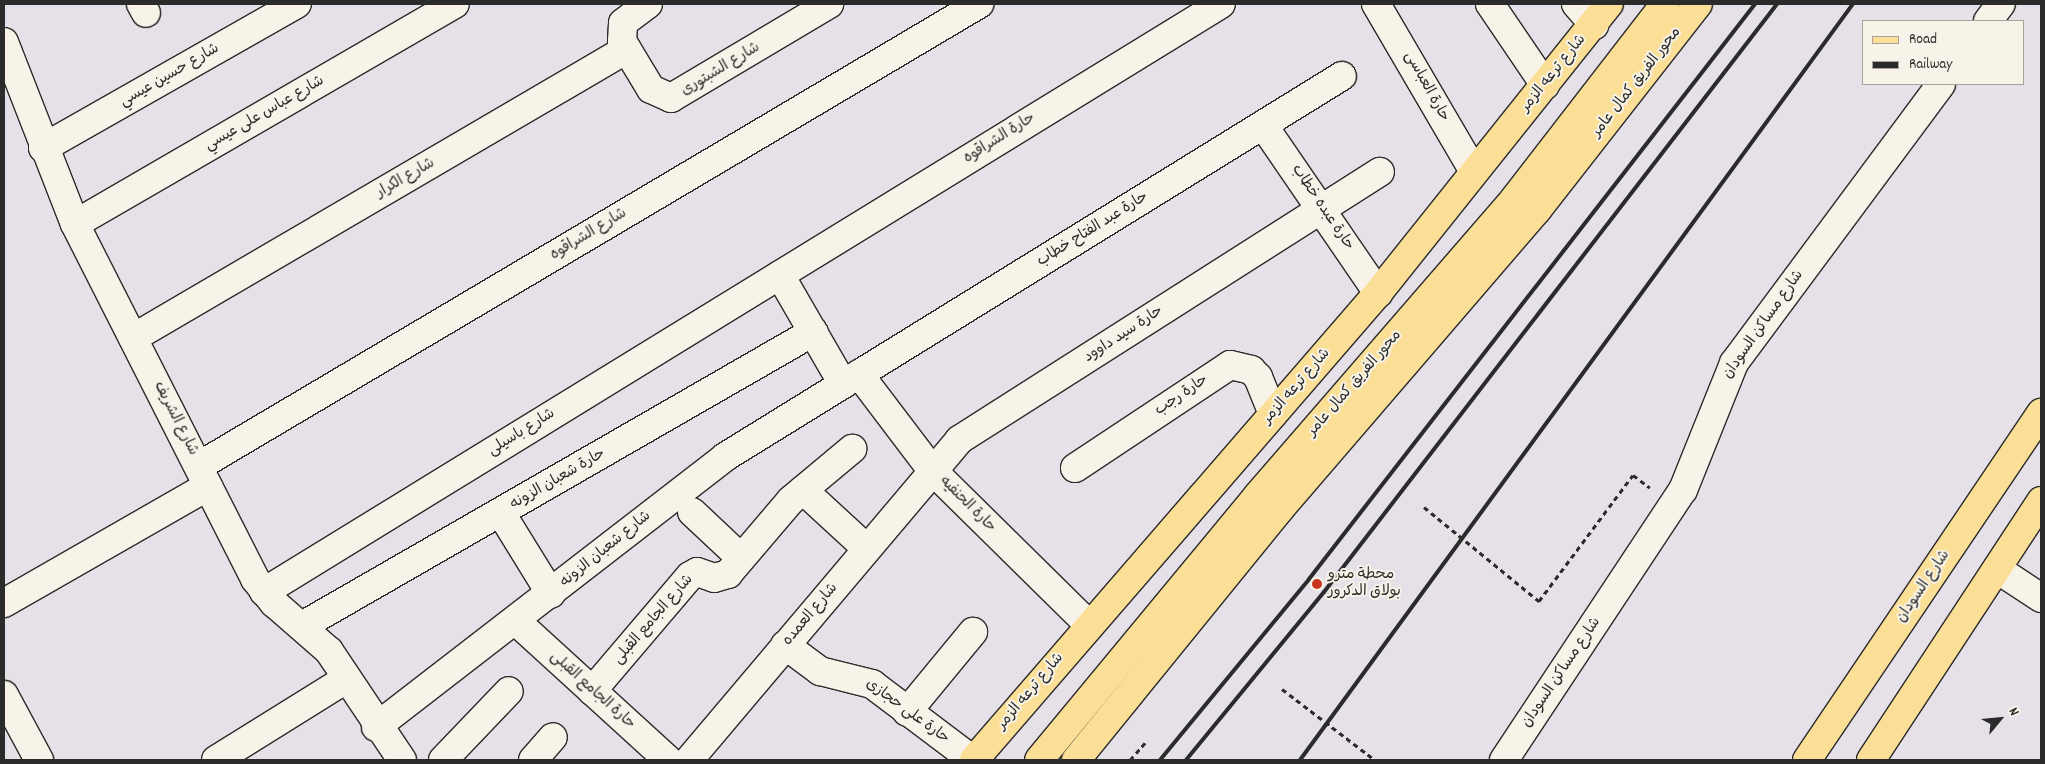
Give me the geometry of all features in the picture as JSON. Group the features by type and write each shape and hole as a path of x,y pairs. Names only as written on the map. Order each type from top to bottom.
{"main road":[{"name":"محور الفريق كمال عامر","path":"1039,760 1252,503 1515,198 1665,4"},
{"name":"محور الفريق كمال عامر","path":"1076,760 1279,510 1537,210 1698,4"},
{"name":"شارع ترعه الزمر","path":"973,760 1088,624 1378,293 1602,14"},
{"name":"شارع السودان","path":"1807,760 2041,413"},
{"path":"1871,760 2041,501"}],"street":[{"name":"شارع حسين عيسي","path":"44,148 297,4"},
{"name":"شارع عباس على عيسي","path":"75,224 455,4"},
{"path":"627,50 622,41 623,23 648,4"},
{"name":"شارع الشبتورى","path":"627,50 651,89 671,98 829,4"},
{"name":"شارع الشراقوه","path":"4,603 204,476 979,4"},
{"name":"حارة الشراقوه","path":"780,275 1221,4"},
{"name":"حارة العباسى","path":"1376,4 1474,172"},
{"path":"1490,4 1545,85"},
{"path":"1576,4 1602,14"},
{"path":"1989,20 2001,4"},
{"name":"شارع الشريف","path":"4,42 75,224 264,592 329,651 376,727 402,760"},
{"name":"شارع الكرار","path":"133,338 627,50"},
{"name":"حارة عبد الفتاح خطاب","path":"851,379 1342,76"},
{"name":"شارع مساكن السودان","path":"1504,760 1674,505 1694,470 1713,406 1734,363 1940,85"},
{"name":"حارة عبده خطاب","path":"1263,125 1323,208 1378,293"},
{"name":"حارة سيد داوود","path":"931,469 967,435 1380,172"},
{"name":"حارة الحنفيه","path":"780,275 814,332 851,379 931,469 1088,624"},
{"name":"شارع باسيلى","path":"264,592 780,275"},
{"name":"حارة شعبان الزونه","path":"302,626 814,332"},
{"name":"حارة رجب","path":"1075,468 1230,365 1251,370 1258,377 1273,414"},
{"name":"شارع شعبان الزونه","path":"376,727 517,622 699,475 851,379"},
{"name":"شارع الجامع القبلى","path":"592,691 690,576 702,572 714,578 724,576 803,490 852,449"},
{"name":"شارع العمده","path":"689,760 931,469"},
{"path":"803,490 866,548"},
{"path":"692,512 741,558"},
{"path":"501,513 551,594"},
{"path":"1997,569 2041,598"},
{"name":"حارة الجامع القبلى","path":"517,622 668,760"},
{"path":"907,712 974,632"},
{"name":"حارة على حجازى","path":"786,645 820,670 872,684 973,760"},
{"path":"216,760 346,678"},
{"path":"443,760 509,691"},
{"path":"4,695 39,760"},
{"path":"533,760 553,737"}],"path":[{"path":"1424,507 1539,601 1633,475 1674,505"},
{"path":"1282,689 1375,760"},
{"path":"1130,760 1146,743"}],"railway":[{"path":"1160,760 1309,579 1755,4"},
{"path":"1186,760 1324,592 1777,4"},
{"path":"1300,760 1853,4"}],"place":[{"name":"محطة مترو بولاق الدكرور","path":"1317,584"}]}
